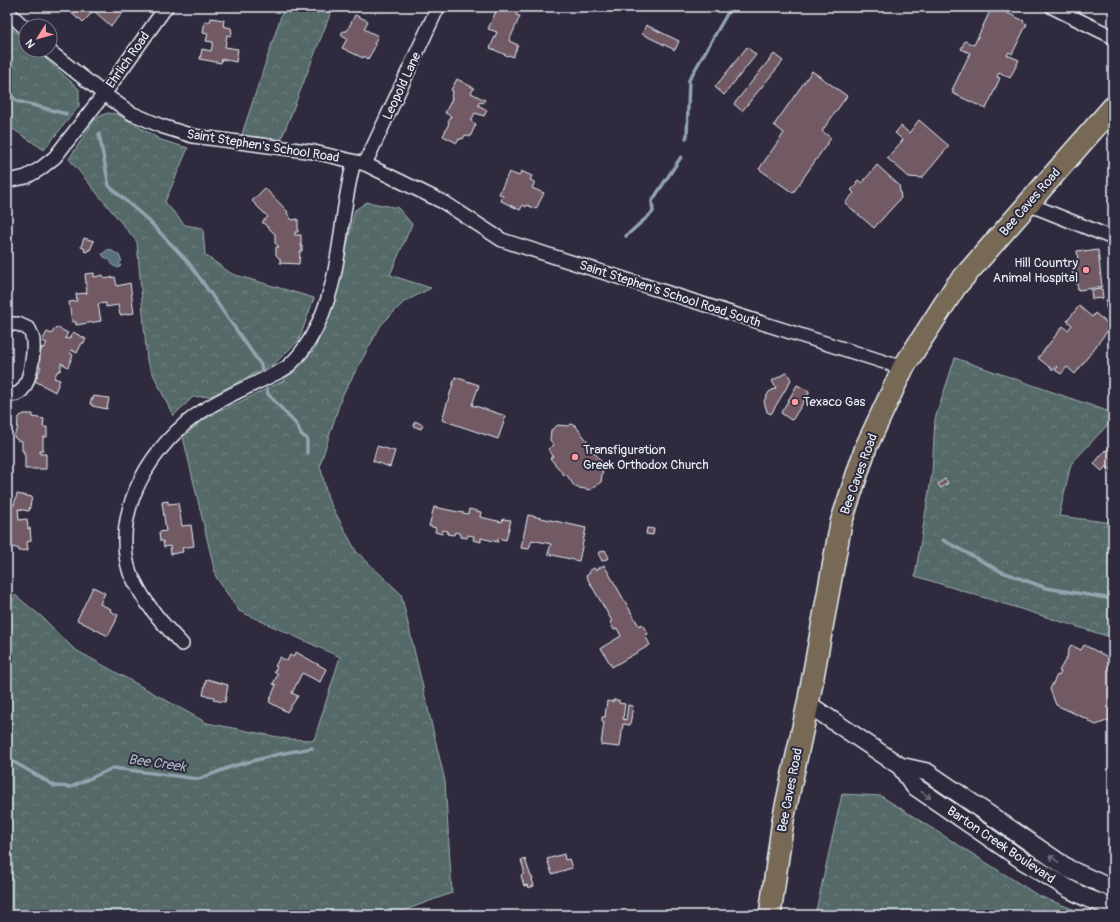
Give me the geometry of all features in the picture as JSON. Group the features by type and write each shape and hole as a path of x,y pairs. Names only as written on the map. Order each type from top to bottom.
{"main road":[{"name":"Bee Caves Road","path":"770,915 783,820 808,704 841,523 866,447 902,368 956,286 1113,107"}],"street":[{"name":"Ehrlich Road","path":"7,181 26,177 40,169 55,157 104,94 166,7"},
{"name":"Leopold Lane","path":"182,644 152,611 131,573 126,541 129,511 137,488 144,473 155,456 168,439 184,424 204,410 286,368 295,361 302,352 322,316 330,294 339,254 350,177 359,163 438,7"},
{"path":"1052,7 1113,37"},
{"path":"7,11 18,21"},
{"name":"Saint Stephen's School Road","path":"58,58 131,113 161,126 193,136 314,152 359,163 445,203"},
{"name":"Saint Stephen's School Road South","path":"445,203 502,240 902,368"},
{"path":"1028,204 1113,238"},
{"path":"7,324 18,324 29,329 33,340 31,365 25,385 21,392 16,395 7,393"},
{"name":"Barton Creek Boulevard","path":"808,704 900,766 914,786 1022,860 1069,889 1113,908"},
{"name":"Barton Creek Boulevard","path":"900,766 927,772 1069,869 1113,889"},
{"path":"1069,889 1077,873"}],"green space":[{"path":"284,7 333,7 281,140 241,137"},
{"path":"7,24 18,34 18,58 45,58 79,89 79,106 44,150 7,125"},
{"path":"107,113 117,114 161,140 188,148 165,202 185,225 203,228 205,255 232,274 314,298 299,340 275,363 211,396 193,397 173,416 147,361 137,242 69,159 95,119"},
{"path":"367,202 398,208 412,224 390,275 431,288 404,302 381,325 342,396 320,465 328,499 356,551 401,594 445,781 452,893 391,915 7,915 7,619 15,595 42,617 74,649 207,723 288,739 314,740 340,657 239,611 216,577 183,437 206,418 283,381 315,349 337,289 355,210"},
{"path":"955,358 1113,413 1113,419 1071,464 1059,516 1113,523 1113,638 915,576 932,473 935,419"},
{"path":"842,794 881,796 1039,896 1083,913 1083,915 815,915"}],"water":[{"path":"109,249 119,255 122,261 119,263 121,266 118,268 112,265 110,260 102,254"}],"building":[{"path":"57,7 65,7 62,11"},
{"path":"65,7 117,7 123,13 111,26 94,11 83,22"},
{"path":"498,7 504,9 505,7 520,7 516,15 520,16 509,41 518,45 513,57 490,48 497,32 488,29"},
{"path":"992,7 995,7 1024,21 1023,22 1027,24 1012,54 1009,52 1007,55 1019,60 1010,78 999,72 997,77 1000,78 986,109 952,93 954,90 952,90 970,53 961,49 965,41 974,45"},
{"path":"355,15 368,21 364,29 378,36 374,44 376,45 368,59 364,56 363,58 342,48 347,39 341,34 343,31 347,31"},
{"path":"211,18 224,20 223,26 231,28 232,34 230,36 227,35 225,47 238,49 236,62 222,59 221,63 200,59 202,49 211,51 213,42 206,41 208,34 203,33 205,21 210,22"},
{"path":"646,25 679,41 675,50 642,34"},
{"path":"747,47 756,55 724,95 715,87"},
{"path":"774,54 783,61 742,111 734,104"},
{"path":"812,71 847,96 822,131 831,138 793,193 759,169 784,133 774,125"},
{"path":"457,79 474,88 471,93 485,100 483,103 480,102 478,105 487,110 484,116 475,113 471,121 476,124 470,137 465,135 463,139 459,139 457,143 443,136 451,116 445,113 451,101 453,91 451,90"},
{"path":"919,120 949,146 922,178 909,177 887,158 903,140 895,133 901,126 909,133"},
{"path":"877,165 899,185 901,198 874,228 845,203 854,193 851,190 857,184 856,182 858,180 862,183"},
{"path":"521,171 532,176 530,180 535,182 532,188 544,193 536,209 523,205 520,210 501,201 503,196 499,194 509,172 519,176"},
{"path":"265,188 288,212 287,213 292,220 298,219 298,232 295,232 295,235 301,235 302,246 299,264 280,263 280,259 276,255 276,247 279,247 275,243 275,234 262,222 268,217 252,201"},
{"path":"84,238 94,241 90,250 87,252 81,247"},
{"name":"Hill Country Animal Hospital","path":"1084,250 1084,252 1098,250 1102,287 1078,290 1076,278 1073,278 1072,267 1076,266 1075,260 1078,259 1077,251"},
{"path":"94,273 94,277 103,275 104,279 115,277 117,286 130,283 134,313 120,315 118,305 106,307 106,303 98,304 101,321 76,325 76,322 72,322 69,302 77,301 76,294 87,293 85,274"},
{"path":"1102,289 1103,298 1092,299 1091,290"},
{"path":"1106,300 1112,300 1112,307 1106,308"},
{"path":"1079,306 1092,317 1095,313 1111,326 1075,374 1067,367 1061,374 1055,370 1058,367 1057,366 1053,370 1038,358 1063,326 1068,330 1072,325 1067,321"},
{"path":"56,327 68,333 65,338 69,339 73,332 86,339 84,343 82,343 77,353 71,350 70,353 73,355 68,367 61,363 61,370 57,372 54,378 60,380 55,392 35,381 41,367 34,363 37,349 41,351 42,347 44,348 47,343 42,341 47,332 52,334"},
{"path":"787,372 791,380 771,414 767,412 764,401 769,392 776,388 772,381"},
{"path":"455,377 479,385 472,405 506,416 498,439 442,420"},
{"name":"Texaco Gas","path":"797,385 809,391 809,393 791,420 781,413"},
{"path":"93,396 109,398 107,409 92,406 92,404 90,404"},
{"path":"24,414 33,414 33,417 44,419 43,427 47,427 47,437 43,437 43,450 40,450 40,454 46,454 46,469 25,469 25,455 24,451 22,451 22,441 17,440 14,437 17,431 18,419"},
{"path":"415,421 423,425 421,429 413,426"},
{"name":"Transfiguration Greek Orthodox Church","path":"570,424 575,425 604,465 602,466 601,482 590,490 575,487 566,474 564,475 550,458 553,456 548,449 554,445 550,440 551,430 558,425 568,426"},
{"path":"1113,444 1113,472 1106,466 1102,471 1094,464 1105,450 1106,451"},
{"path":"377,446 395,451 390,467 373,461"},
{"path":"945,479 948,483 941,488 938,484"},
{"path":"17,494 32,497 29,511 18,509 19,520 27,519 28,529 30,528 31,541 27,542 28,550 19,551 19,549 12,546 7,546 7,506 14,505"},
{"path":"168,501 168,504 178,503 182,526 191,525 194,546 182,548 183,552 171,554 170,546 164,547 163,541 160,541 159,532 166,531 162,502"},
{"path":"434,507 468,514 469,509 481,512 480,517 502,522 503,519 511,520 506,540 498,538 498,542 481,538 481,542 473,540 474,536 468,535 467,538 461,537 461,534 455,532 454,535 447,534 448,531 443,530 442,534 435,532 436,528 429,526"},
{"path":"528,515 586,528 579,561 548,554 551,544 532,540 529,549 521,548"},
{"path":"647,528 654,529 653,535 646,534"},
{"path":"605,550 609,558 602,561 598,553"},
{"path":"604,565 639,626 642,624 648,634 645,635 650,645 612,667 601,648 621,636 617,628 614,630 610,622 612,621 586,576 590,573 589,571 594,568 596,570"},
{"path":"93,587 105,593 100,604 111,609 110,611 118,615 108,636 77,620"},
{"path":"1071,645 1081,650 1084,645 1110,658 1113,657 1113,717 1112,716 1109,720 1096,725 1089,720 1056,705 1050,689 1057,675 1059,676 1061,672 1059,671 1068,655 1067,654"},
{"path":"296,652 326,669 320,682 302,673 292,693 298,696 287,712 269,702 276,685 273,684 278,674 274,672 277,667 275,666 280,657 287,661 290,655 293,657"},
{"path":"207,679 228,685 225,702 213,700 214,697 203,695"},
{"path":"613,700 619,700 619,703 625,704 623,719 626,720 628,705 633,706 630,725 623,724 620,747 601,745 604,722 602,722 602,717 605,717 607,701 613,702"},
{"path":"564,854 565,860 569,859 572,868 552,874 547,859"},
{"path":"525,859 533,879 534,886 528,888 527,885 524,886 521,875 524,874 524,870 521,860"}],"waterway":[{"path":"686,138 689,80 731,7"},
{"path":"7,92 17,101 66,114"},
{"path":"99,134 109,186 149,221 189,263 261,365 262,370"},
{"path":"626,236 653,212 652,201 681,157"},
{"path":"267,389 268,394 297,425 301,434 307,439 307,453"},
{"path":"943,540 1000,571 1046,588 1113,599"},
{"name":"Bee Creek","path":"7,758 55,786 71,787 113,768 199,779 233,766 279,754 312,748"}],"place":[{"name":"Hill Country Animal Hospital","path":"1086,270"},
{"name":"Texaco Gas","path":"795,402"},
{"name":"Transfiguration Greek Orthodox Church","path":"575,457"}]}
